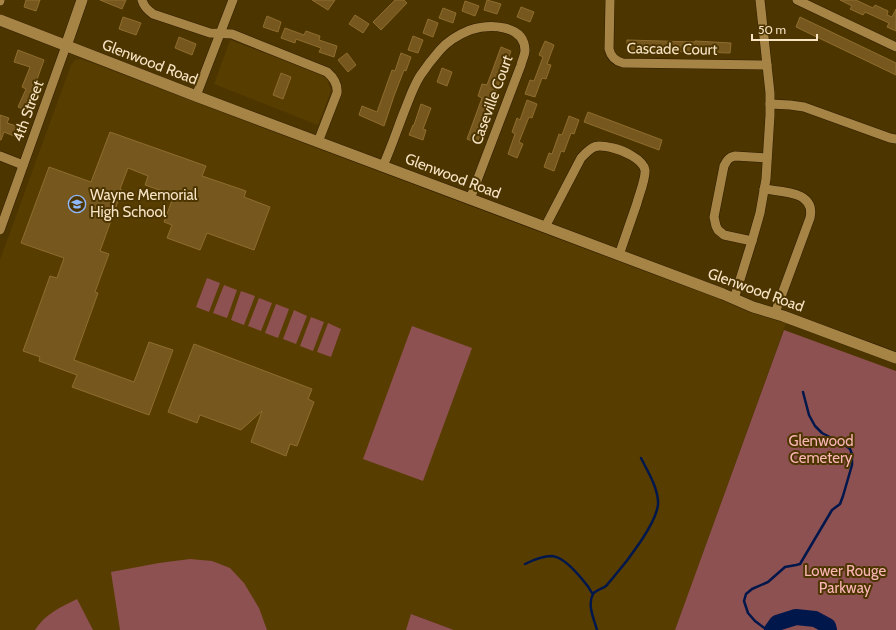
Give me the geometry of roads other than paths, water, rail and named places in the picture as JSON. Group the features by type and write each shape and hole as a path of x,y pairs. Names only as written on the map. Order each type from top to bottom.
{"street":[{"path":"66,46 82,0"},
{"path":"142,0 147,10 153,14 210,33 232,34 319,68 332,76 337,84 337,93 318,142"},
{"path":"196,96 233,0"},
{"name":"Cascade Court","path":"610,0 609,49 610,54 618,62 767,66"},
{"path":"734,299 760,213 767,158 770,104 760,0"},
{"path":"797,0 896,47"},
{"name":"Glenwood Road","path":"0,20 196,96 753,307 774,313 896,358"},
{"name":"Caseville Court","path":"383,166 413,90 428,64 442,48 459,35 471,30 489,27 506,28 513,31 521,38 525,51 470,199"},
{"name":"4th Street","path":"0,230 66,46"},
{"path":"770,104 804,107 896,139"},
{"path":"544,227 581,158 588,150 596,146 604,146 630,154 641,162 645,169 642,186 619,255"},
{"path":"0,156 23,165"},
{"path":"752,241 724,235 718,230 714,217 724,166 728,159 735,156 767,158"},
{"path":"764,189 800,195 807,201 811,210 810,218 774,313"}],"waterway":[{"path":"767,630 755,621 748,613 744,601 746,594 752,589 768,582 785,567 800,564 832,510 840,504 852,465 852,454 850,449 822,433 815,426 809,415 803,392"},
{"path":"597,630 591,607 591,598 596,591 606,586 641,542 657,509 658,501 656,490 641,458"},
{"path":"525,564 545,557 557,557 575,571 593,594"},
{"path":"772,630 777,623 796,617 815,619 828,626 829,630"}],"place":[{"name":"Wayne Memorial High School","path":"77,204"}],"park label":[{"name":"Glenwood Cemetery","path":"821,450"},
{"name":"Lower Rouge Parkway","path":"845,580"}]}
